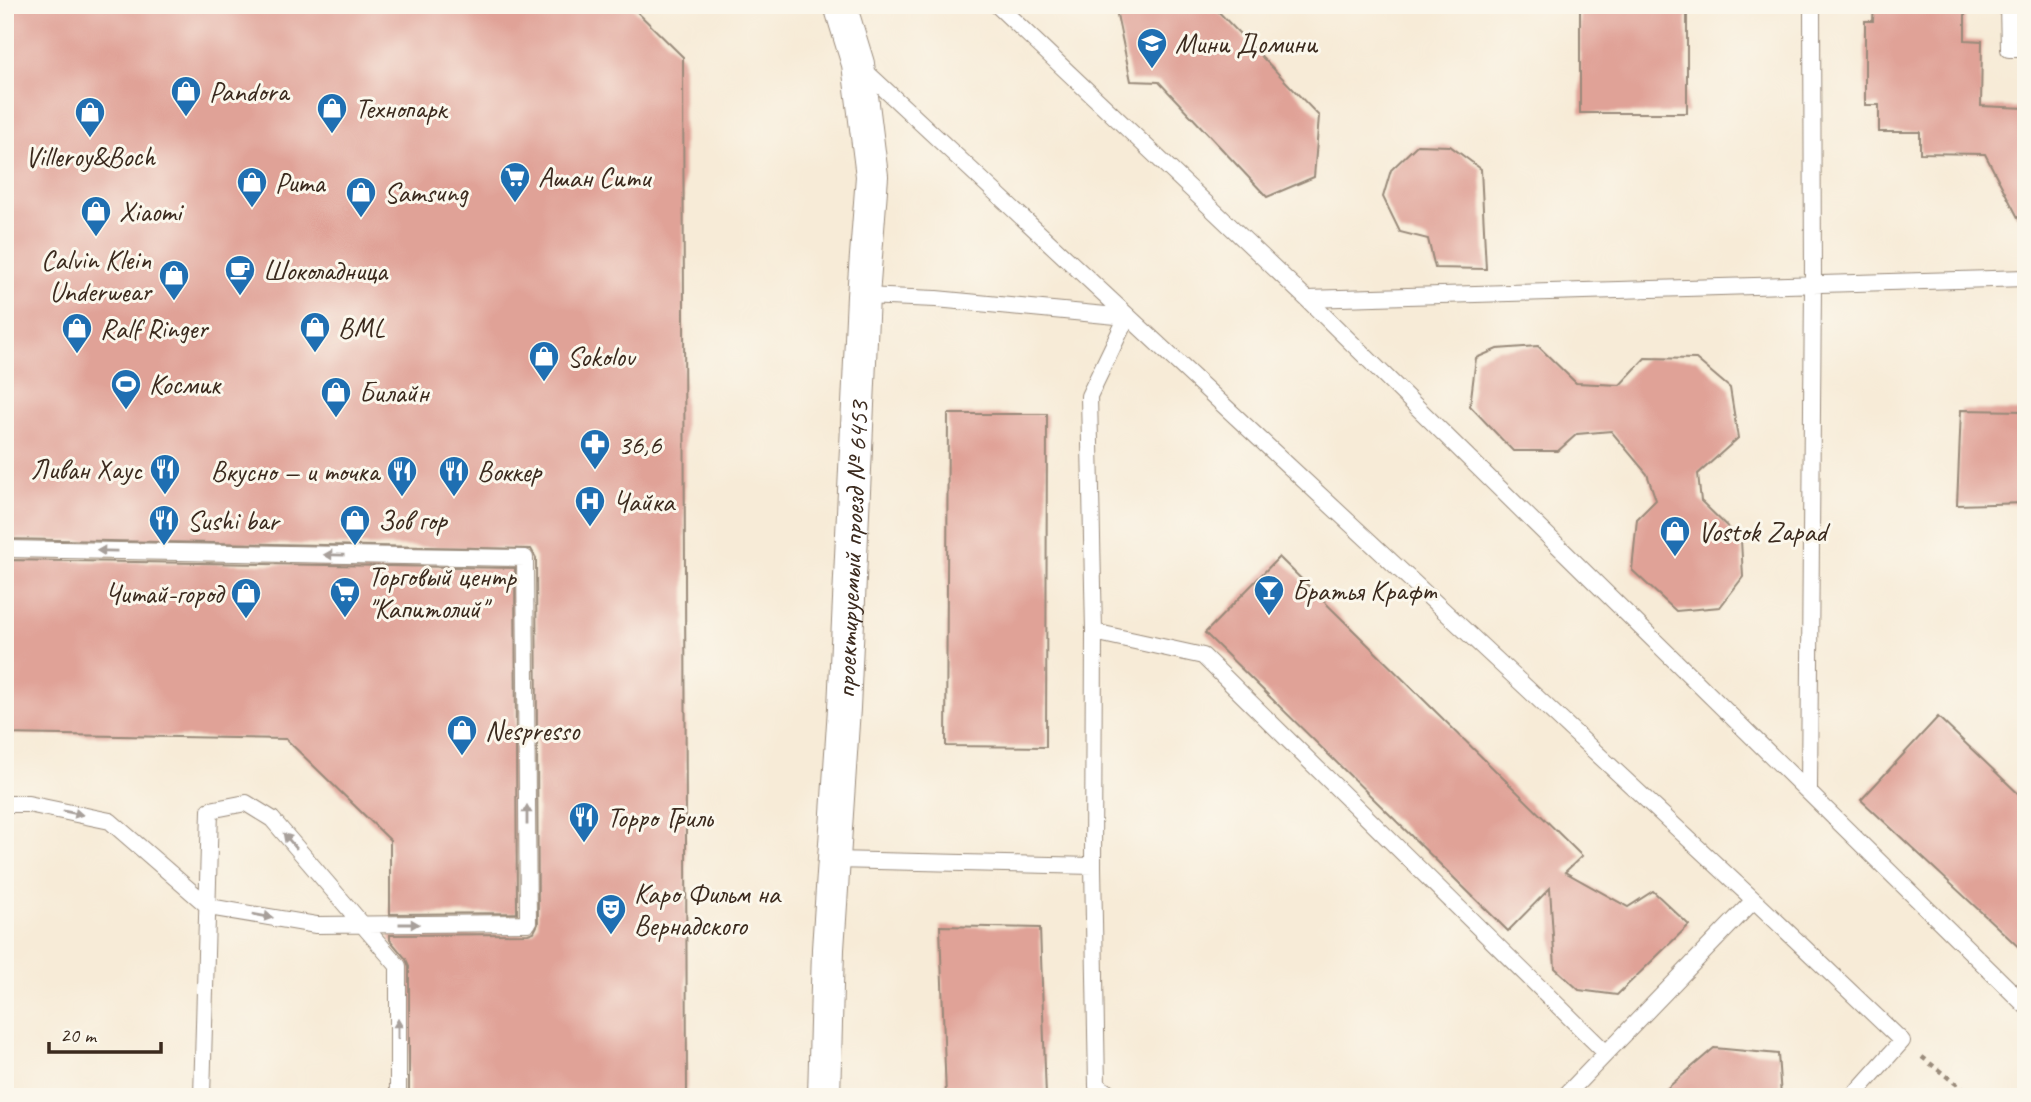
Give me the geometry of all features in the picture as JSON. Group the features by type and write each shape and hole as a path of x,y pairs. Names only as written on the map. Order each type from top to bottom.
{"street":[{"name":"проектируемый проезд № 6453","path":"824,1097 828,949 844,708 863,296 872,176 859,64 840,5"}],"lane":[{"path":"997,5 1307,299 2026,1006"},
{"path":"1809,790 1812,5"},
{"path":"2008,5 2009,49 2026,49"},
{"path":"859,64 1902,1041 1852,1097"},
{"path":"1307,299 2026,278"},
{"path":"863,296 936,299 1127,317"},
{"path":"1115,1097 1097,1086 1093,866 1094,632 1089,396 1127,317"},
{"path":"5,549 525,558 528,923 316,925 209,907 110,821 28,804 5,804"},
{"path":"1094,632 1203,656 1606,1054"},
{"path":"202,1097 210,810 246,803 272,819 398,966 398,1097"},
{"path":"834,860 1093,866"},
{"path":"1564,1097 1754,900"}],"path":[{"path":"1902,1041 1964,1090 1977,1097"}],"building":[{"name":"Торговый центр \"Капитолий\"","path":"5,5 630,5 683,57 687,1097 409,1097 409,966 390,940 390,935 528,934 534,932 538,924 536,558 531,549 5,539"},
{"path":"1115,5 1212,5 1319,116 1314,177 1267,197 1159,82 1131,81"},
{"path":"1580,5 1687,5 1687,113 1580,113"},
{"path":"1874,5 1965,5 1965,40 1982,41 1981,106 2026,108 2026,233 1985,154 1920,153 1920,132 1879,132 1879,105 1865,105 1865,21 1873,21"},
{"path":"1417,145 1450,146 1481,169 1486,269 1435,268 1428,239 1400,232 1383,197 1391,170"},
{"path":"1538,346 1576,383 1620,385 1645,358 1696,359 1730,388 1738,438 1698,474 1701,501 1741,540 1743,577 1720,607 1676,611 1632,570 1637,519 1656,500 1647,474 1611,431 1577,434 1558,451 1513,451 1470,406 1476,358 1497,349"},
{"path":"1961,410 2026,411 2026,503 1957,505"},
{"path":"948,414 1047,414 1046,747 946,746"},
{"path":"1279,557 1582,856 1565,872 1628,907 1653,891 1689,925 1617,995 1579,990 1555,968 1550,888 1508,931 1205,633"},
{"path":"5,560 515,568 517,913 390,914 390,840 286,739 5,734"},
{"path":"1938,717 2026,801 2026,954 1861,800"},
{"path":"940,926 1040,928 1046,1097 946,1097"},
{"path":"1714,1048 1778,1054 1781,1097 1657,1097"}],"place":[{"name":"Мини Домини","path":"1152,70"},
{"name":"Pandora","path":"186,118"},
{"name":"Технопарк","path":"332,135"},
{"name":"Villeroy&Boch","path":"90,139"},
{"name":"Ашан Сити","path":"515,204"},
{"name":"Puma","path":"252,209"},
{"name":"Samsung","path":"361,219"},
{"name":"Xiaomi","path":"96,238"},
{"name":"Шоколадница","path":"240,297"},
{"name":"Calvin Klein Underwear","path":"174,302"},
{"name":"BML","path":"315,354"},
{"name":"Ralf Ringer","path":"77,355"},
{"name":"Sokolov","path":"544,383"},
{"name":"Космик","path":"126,411"},
{"name":"Билайн","path":"336,419"},
{"name":"36,6","path":"595,471"},
{"name":"Ливан Хаус","path":"165,496"},
{"name":"Вкусно — и точка","path":"402,498"},
{"name":"Воккер","path":"454,498"},
{"name":"Чайка","path":"590,528"},
{"name":"Sushi bar","path":"164,547"},
{"name":"Зов гор","path":"355,547"},
{"name":"Vostok Zapad","path":"1675,558"},
{"name":"Братья Крафт","path":"1269,617"},
{"name":"Торговый центр \"Капитолий\"","path":"345,619"},
{"name":"Читай-город","path":"246,620"},
{"name":"Nespresso","path":"462,757"},
{"name":"Торро Гриль","path":"584,844"},
{"name":"Каро Фильм на Вернадского","path":"611,936"}]}
